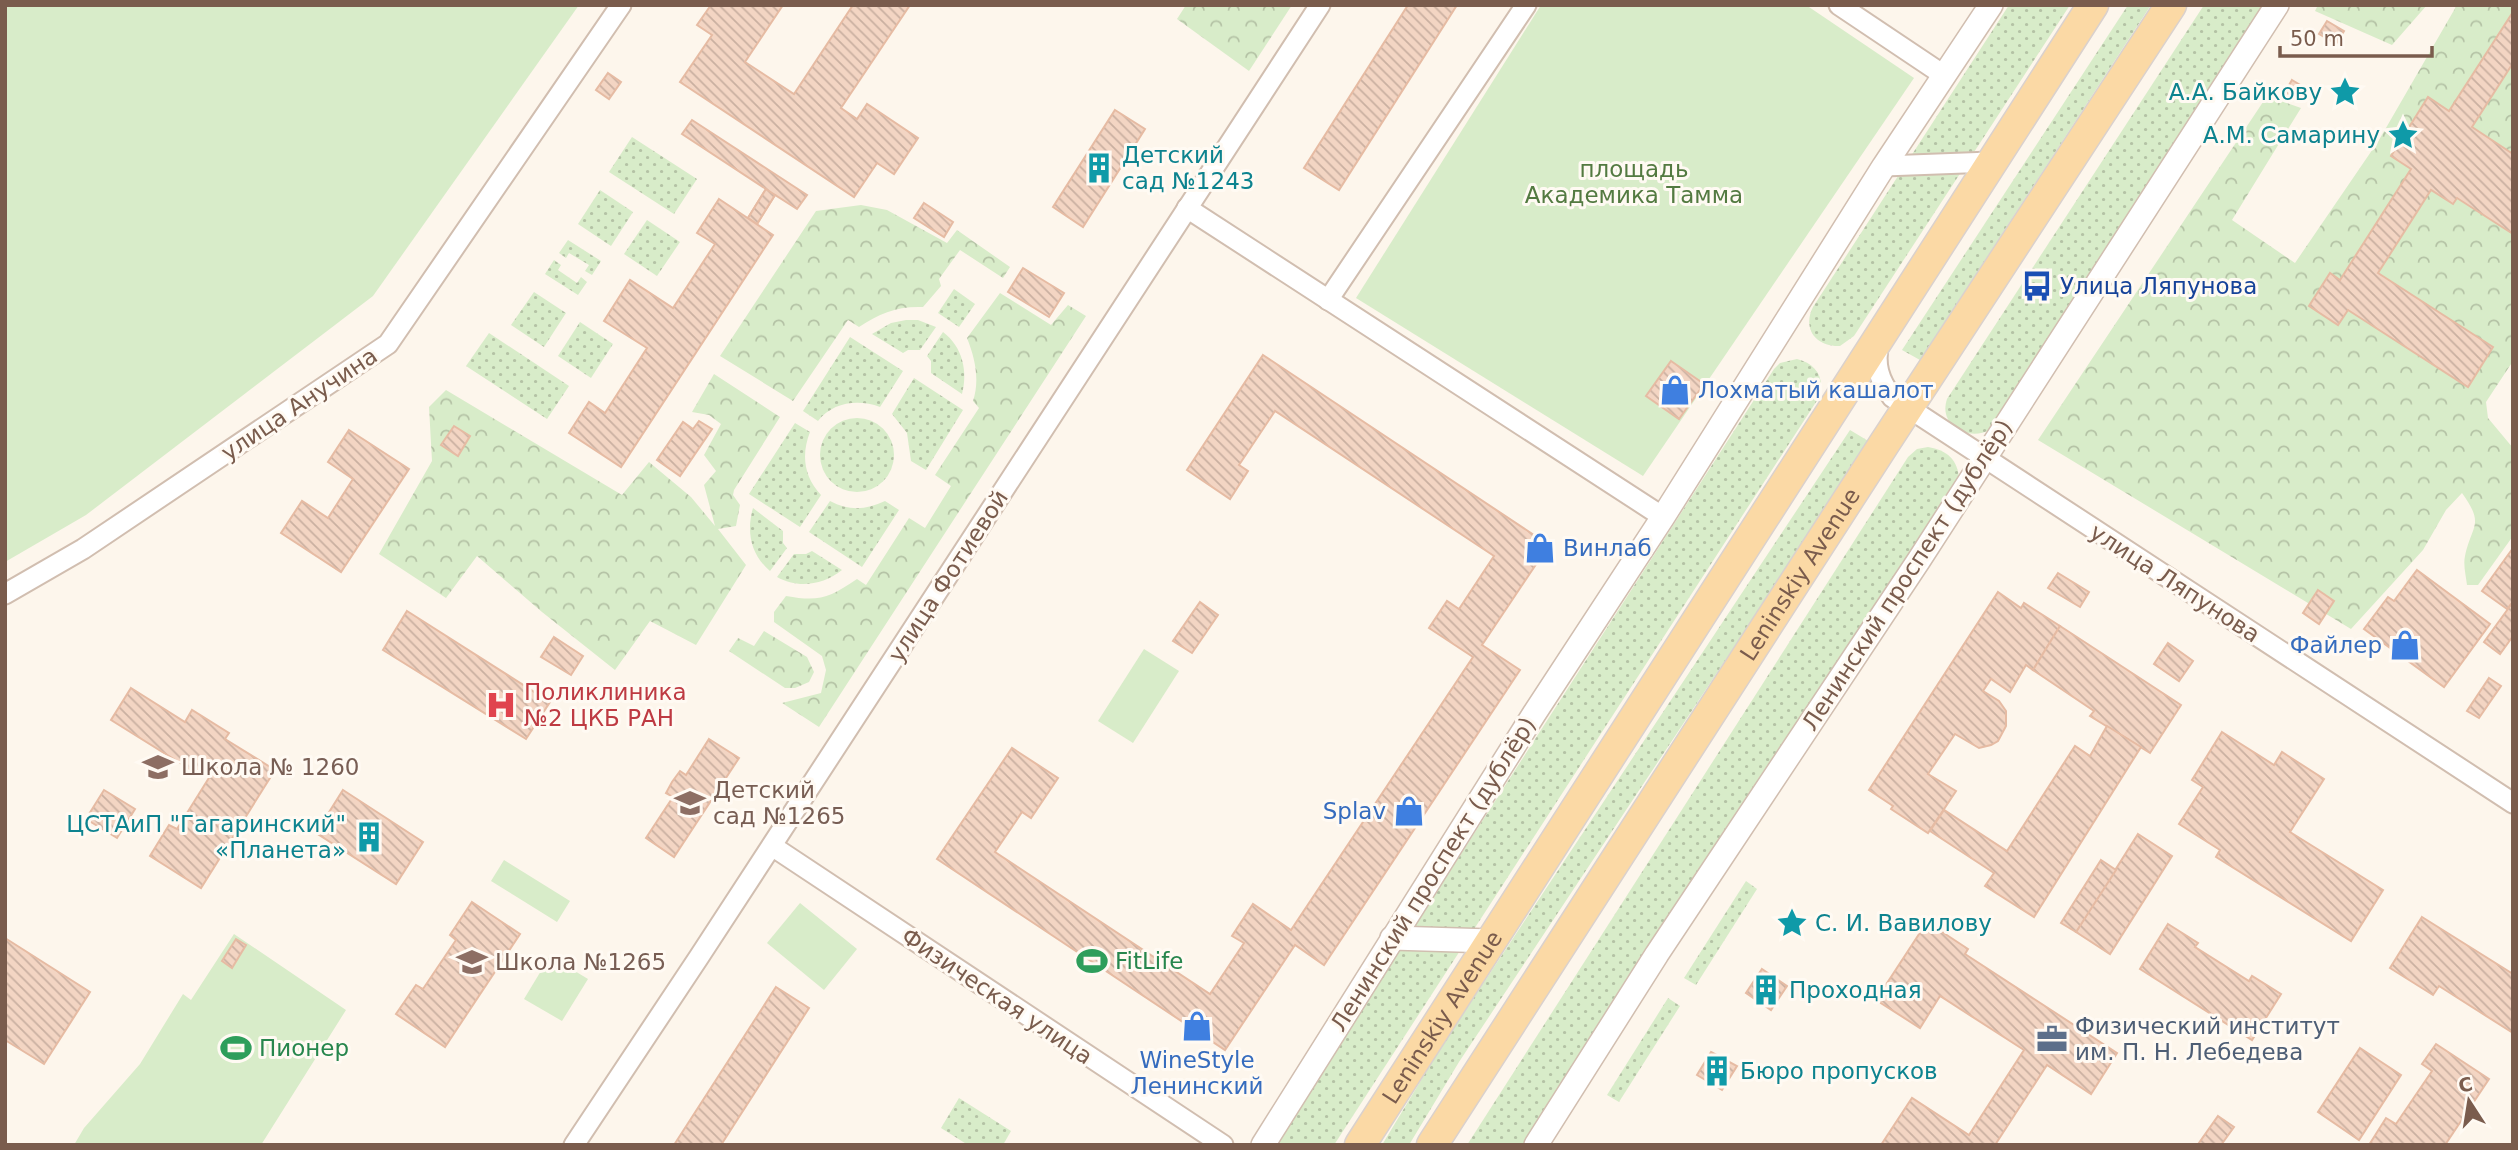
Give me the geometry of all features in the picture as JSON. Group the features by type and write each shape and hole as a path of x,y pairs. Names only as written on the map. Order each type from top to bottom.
{"main road":[{"name":"Leninskiy Avenue","path":"1360,1145 2093,5"},
{"name":"Leninskiy Avenue","path":"1432,1145 2171,5"}],"street":[{"name":"улица Анучина","path":"5,594 83,549 388,345 621,5"},
{"name":"улица Фотиевой","path":"574,1145 1320,5"},
{"path":"1328,300 1526,5"},
{"path":"1839,5 1944,76"},
{"name":"Ленинский проспект (дублёр)","path":"1263,1145 1526,726 1663,517 1884,166 1992,5"},
{"name":"Ленинский проспект (дублёр)","path":"1536,1145 1657,954 1985,458 2272,8"},
{"path":"1884,166 1991,162"},
{"path":"1187,208 1663,517"},
{"name":"улица Ляпунова","path":"1880,337 1876,354 1877,370 1883,386 1892,397 2513,803"},
{"name":"Физическая улица","path":"772,846 1223,1145"},
{"path":"1392,938 1491,941"}],"green space":[{"path":"5,5 579,5 373,296 86,515 5,562"},
{"path":"1186,5 1292,5 1249,71 1177,19"},
{"name":"площадь Академика Тамма","path":"1541,5 1806,5 1914,78 1643,476 1356,298"},
{"path":"2009,5 2070,5 1854,336 1840,346 1831,346 1818,340 1809,323 1813,307"},
{"path":"2128,5 2151,5 1920,360 1902,350"},
{"path":"2204,5 2266,5 1990,430 1973,434 1957,429 1947,417 1947,399"},
{"path":"2318,5 2427,5 2392,45 2315,11"},
{"path":"2457,5 2513,5 2513,361 2486,402 2488,418 2513,448 2513,536 2478,585 2467,585 2464,559 2475,519 2462,493 2446,510 2423,550 2351,629 2038,440 2267,96 2301,108 2232,220 2295,263 2379,140"},
{"path":"632,137 697,179 674,214 609,172"},
{"path":"600,190 633,212 611,246 578,224"},
{"path":"861,205 887,210 947,243 957,230 1010,267 1003,278 960,250 939,279 941,286 923,307 889,311 859,327 848,320 793,401 720,356 816,211"},
{"path":"647,220 680,242 657,276 624,254"},
{"path":"568,240 601,261 592,275 585,271 589,265 569,253 566,258 559,253"},
{"path":"554,260 561,265 558,270 577,283 581,277 587,282 578,295 545,274"},
{"path":"954,289 975,304 959,327 938,313"},
{"path":"534,292 566,313 544,347 511,325"},
{"path":"1000,293 1051,325 1068,305 1086,316 819,727 782,703 821,693 826,670 822,656 774,622 774,612 786,596 807,599 823,597 839,591 857,579 866,585 909,518 925,528 951,486 935,475 979,408 973,401 976,369 967,338"},
{"path":"918,320 936,327 920,350 903,353 872,334 891,323"},
{"path":"580,322 613,344 591,378 558,356"},
{"path":"943,332 955,345 962,360 962,394 931,373 931,361 927,356"},
{"path":"489,333 569,386 547,419 466,366"},
{"path":"850,337 903,371 880,407 863,403 846,404 831,410 818,421 803,411"},
{"path":"1797,359 1810,365 1818,373 1821,385 1818,399 1334,1145 1273,1145 1774,369 1780,363"},
{"path":"714,374 780,417 734,490 733,495 740,505 736,526 718,529 746,565 696,645 650,621 615,670 477,556 446,598 379,554 432,461 429,407 446,390 622,495 649,462 691,497 715,526 704,485 716,471 704,455 721,424 709,415 692,412"},
{"path":"914,378 963,410 926,470 911,461 907,433 892,414"},
{"path":"857,418 878,424 888,434 894,455 888,476 878,486 857,492 836,486 826,476 820,455 826,434 836,424"},
{"path":"795,423 810,432 806,465 811,481 821,495 800,527 749,494"},
{"path":"1850,430 1870,442 1459,1062 1409,1145 1382,1145 1441,1047"},
{"path":"1928,447 1946,453 1954,461 1959,479 1531,1145 1467,1145 1908,457 1917,449"},
{"path":"830,501 858,508 885,501 899,510 862,567 809,532"},
{"path":"753,508 783,531 783,543 787,548 770,571 754,550 750,534"},
{"path":"812,551 842,570 827,579 810,584 793,583 777,577 794,554"},
{"path":"764,631 807,657 814,672 809,682 795,688 785,688 729,651 738,638 754,646"},
{"path":"1144,649 1179,671 1133,743 1098,721"},
{"path":"504,860 570,901 557,922 491,881"},
{"path":"1746,881 1757,889 1696,985 1684,978"},
{"path":"800,903 857,949 824,990 767,943"},
{"name":"Пионер","path":"234,934 346,1010 261,1145 74,1145 84,1128 140,1064 183,994 191,1000"},
{"path":"550,956 588,979 562,1021 524,999"},
{"path":"1668,998 1680,1006 1619,1102 1607,1095"},
{"path":"959,1098 1011,1131 1003,1145 968,1145 941,1128"}],"building":[{"path":"711,5 783,5 745,62 794,94 853,5 910,5 841,108 857,119 867,104 918,138 894,174 877,163 854,197 680,82 712,35 697,25"},
{"path":"1408,5 1457,5 1339,190 1304,168"},
{"path":"2513,12 2513,63 2472,127 2513,154 2513,234 2457,198 2453,204 2431,190 2378,273 2493,347 2468,387 2348,310 2338,325 2309,306 2330,273 2340,280 2411,169 2391,156 2428,97 2449,111"},
{"path":"2327,21 2344,31 2336,44 2319,34"},
{"path":"608,73 621,82 609,99 596,90"},
{"path":"2292,80 2307,89 2299,100 2285,92"},
{"name":"Детский сад №1243","path":"1115,110 1145,129 1083,227 1053,207"},
{"path":"692,120 807,195 797,209 775,195 757,224 748,218 766,189 682,134"},
{"path":"766,189 775,195 757,224 748,218"},
{"path":"719,199 773,235 621,467 569,433 589,402 605,413 647,348 604,321 630,280 673,308 715,244 697,233"},
{"path":"924,203 953,222 944,237 914,218"},
{"path":"1023,268 1064,293 1049,317 1008,292"},
{"path":"1263,355 1549,545 1482,645 1520,670 1324,965 1295,945 1225,1050 937,859 1012,748 1058,778 1031,818 1022,812 995,852 1210,994 1244,943 1232,936 1253,904 1291,930 1473,657 1429,628 1447,601 1459,609 1494,556 1275,411 1239,465 1248,471 1230,499 1187,470"},
{"name":"Лохматый кашалот","path":"1671,361 1704,384 1679,419 1646,396"},
{"path":"699,421 712,429 680,476 657,460 683,422 693,429"},
{"path":"454,426 470,436 458,456 441,445"},
{"path":"349,430 409,469 341,572 281,533 302,501 328,518 353,479 328,462"},
{"path":"2513,548 2513,602 2507,609 2482,591"},
{"path":"2417,570 2490,624 2444,687 2364,629 2388,597 2394,601"},
{"path":"2058,573 2089,592 2080,607 2048,588"},
{"path":"2318,590 2334,601 2319,624 2303,613"},
{"path":"1998,592 2021,608 2024,603 2060,626 2033,670 2026,665 2010,692 1991,679 1983,691 1999,701 2006,711 2006,726 1998,741 1979,748 1955,734 1928,774 1956,791 1928,833 1891,809 1893,806 1869,790"},
{"path":"1200,602 1218,615 1192,653 1173,641"},
{"path":"2513,602 2513,636 2500,654 2484,642"},
{"path":"407,611 550,702 526,739 383,650"},
{"path":"2060,626 2181,705 2150,753 2090,716 2094,711 2033,670"},
{"path":"554,637 583,656 571,675 541,657"},
{"path":"2168,643 2193,661 2179,681 2154,664"},
{"path":"2489,678 2501,686 2479,718 2467,711"},
{"path":"131,688 185,722 192,710 229,733 225,739 275,770 201,888 150,856 169,825 177,829 212,773 205,769 201,776 111,720"},
{"path":"2107,726 2141,747 2034,917 1985,886 1994,873 1930,831 1944,810 2007,851 2075,746 2090,756"},
{"path":"2222,732 2274,765 2282,752 2324,779 2290,832 2383,890 2351,941 2216,857 2220,850 2179,824 2203,787 2192,780"},
{"name":"Детский сад №1265","path":"709,739 739,758 674,857 646,838 673,797 666,793 672,782 680,771 686,775"},
{"path":"104,790 135,809 117,838 86,819"},
{"name":"ЦСТАиП \"Гагаринский\" «Планета»","path":"343,790 423,842 396,884 316,833"},
{"path":"2138,834 2172,856 2110,954 2076,932"},
{"path":"2101,860 2116,870 2076,932 2061,923"},
{"name":"Школа №1265","path":"472,902 520,934 445,1047 396,1014 416,985 423,989 456,940 450,935"},
{"path":"2422,917 2513,974 2513,1033 2439,986 2433,995 2390,968"},
{"name":"Физический институт им. П. Н. Лебедева","path":"1927,922 1968,949 1965,954 2117,1053 2091,1094 2047,1065 1995,1145 1881,1145 1912,1098 1969,1135 2024,1050 1940,996 1920,1028 1876,1000"},
{"path":"2168,924 2198,943 2195,947 2249,981 2252,976 2281,994 2252,1040 2140,969"},
{"path":"5,938 90,992 44,1064 5,1040"},
{"path":"236,939 246,945 232,968 222,961"},
{"name":"Проходная","path":"1762,969 1787,986 1771,1010 1746,993"},
{"path":"776,987 809,1008 721,1145 674,1145"},
{"path":"2436,1044 2489,1079 2445,1145 2369,1145 2386,1118 2396,1124 2432,1071 2422,1064"},
{"path":"2360,1048 2401,1075 2359,1140 2318,1112"},
{"name":"Бюро пропусков","path":"1711,1052 1737,1066 1722,1090 1697,1075"},
{"path":"2218,1116 2234,1127 2221,1145 2201,1145 2199,1143"}],"place":[{"name":"А.А. Байкову","path":"2345,92"},
{"name":"А.М. Самарину","path":"2403,135"},
{"name":"Детский сад №1243","path":"1099,168"},
{"name":"Улица Ляпунова","path":"2037,286"},
{"name":"Лохматый кашалот","path":"1675,390"},
{"name":"Винлаб","path":"1540,548"},
{"name":"Файлер","path":"2405,645"},
{"name":"Поликлиника №2 ЦКБ РАН","path":"501,705"},
{"name":"Школа № 1260","path":"158,767"},
{"name":"Детский сад №1265","path":"690,803"},
{"name":"Splav","path":"1409,811"},
{"name":"ЦСТАиП \"Гагаринский\" «Планета»","path":"369,837"},
{"name":"С. И. Вавилову","path":"1792,923"},
{"name":"FitLife","path":"1092,961"},
{"name":"Школа №1265","path":"472,962"},
{"name":"Проходная","path":"1766,990"},
{"name":"WineStyle Ленинский","path":"1197,1026"},
{"name":"Физический институт им. П. Н. Лебедева","path":"2052,1039"},
{"name":"Пионер","path":"236,1048"},
{"name":"Бюро пропусков","path":"1717,1071"}]}
